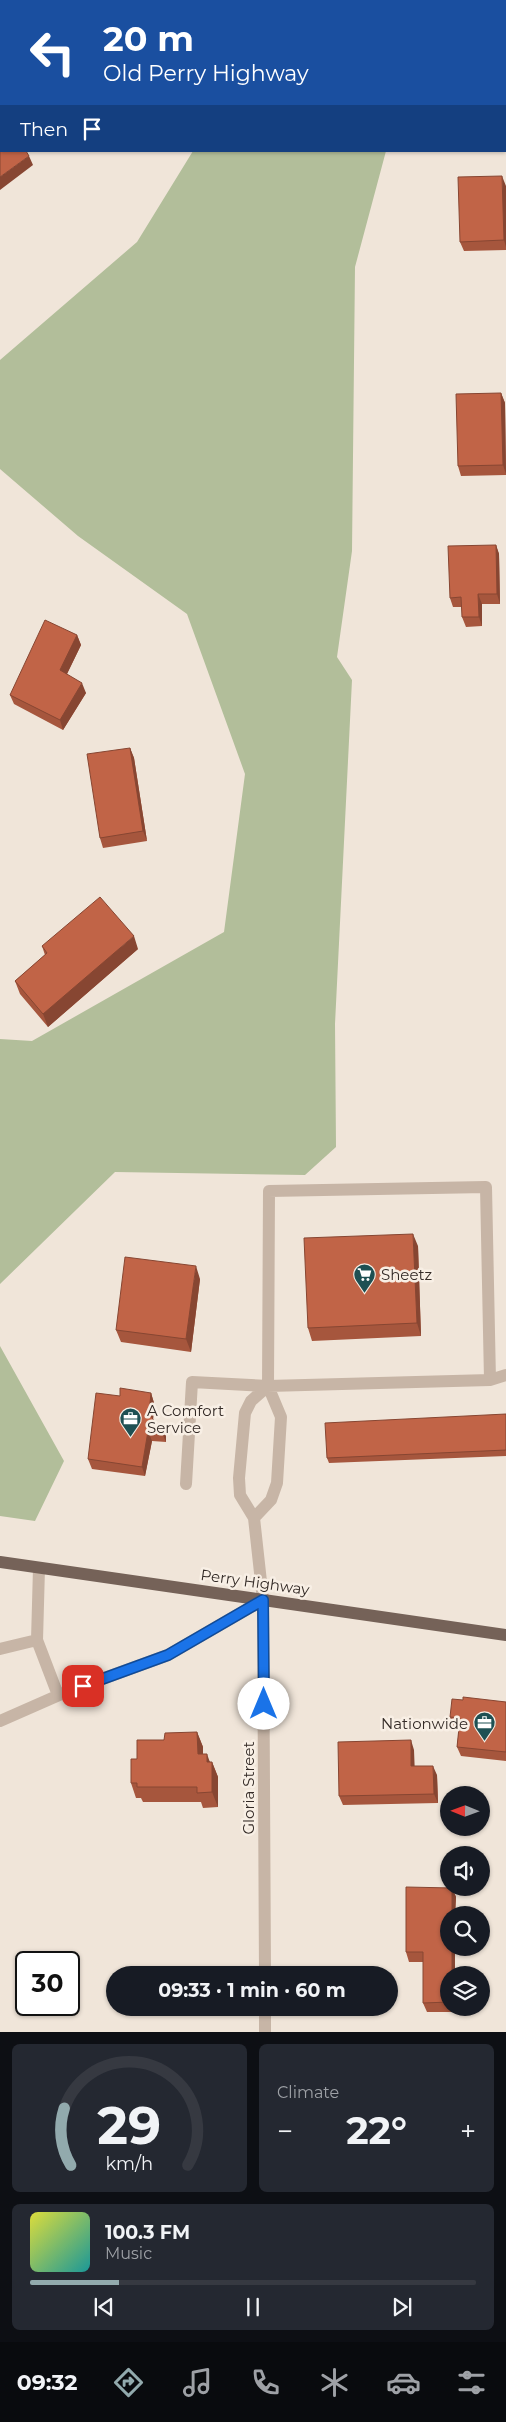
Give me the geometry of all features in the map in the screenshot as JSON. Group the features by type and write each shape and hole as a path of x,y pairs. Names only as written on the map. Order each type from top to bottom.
{"main road":[{"name":"Perry Highway","path":"0,1562 506,1635"}],"street":[{"path":"268,1386 251,1401 245,1413 239,1478 240,1495 254,1518 271,1500 277,1483 281,1417 268,1386 269,1191 486,1187 490,1380"},
{"path":"186,1484 192,1382 268,1386 490,1380 506,1375"},
{"name":"Gloria Street","path":"254,1518 263,1600 265,1966"},
{"path":"39,1568 37,1640 58,1696"},
{"path":"0,1721 58,1696 168,1655 263,1600"},
{"path":"0,1649 37,1640"},
{"path":"265,2016 265,2032"}],"green space":[{"path":"192,152 386,152 355,267 352,551 337,657 352,680 335,1024 336,1147 305,1175 115,1172 0,1284 0,1039 32,1041 224,932 245,774 187,614 78,536 0,469 0,360 137,242"},
{"path":"0,1346 64,1461 35,1521 0,1516"}],"building":[{"path":"0,152 27,152 29,156 0,177"},
{"path":"502,176 504,240 460,242 458,177"},
{"path":"501,393 503,465 458,466 456,394"},
{"path":"496,545 497,594 478,594 479,617 462,617 461,597 450,598 448,546"},
{"path":"45,620 77,635 60,670 82,683 60,720 10,695"},
{"path":"130,748 143,831 100,838 87,754"},
{"path":"100,897 134,936 43,1014 15,981 47,953 42,946"},
{"name":"Sheetz","path":"413,1234 417,1323 308,1328 304,1238"},
{"path":"125,1257 196,1266 186,1339 116,1330"},
{"name":"A Comfort Service","path":"120,1388 151,1393 149,1413 156,1424 162,1425 162,1433 148,1431 142,1467 88,1459 96,1393 120,1396"},
{"path":"506,1414 506,1450 327,1458 325,1423"},
{"name":"Nationwide","path":"463,1697 506,1702 506,1752 457,1747 460,1718 450,1717 452,1699 463,1700"},
{"path":"197,1732 198,1754 207,1754 207,1762 212,1762 212,1792 197,1793 197,1787 137,1787 137,1783 131,1783 131,1759 137,1759 137,1740 164,1740 165,1733"},
{"path":"411,1740 411,1766 433,1766 434,1794 339,1796 338,1742"},
{"path":"406,1887 440,1888 440,1896 452,1896 452,1906 440,1906 440,1956 452,1956 452,1966 440,1966 440,2002 423,2003 423,1952 406,1952"}],"place":[{"name":"Sheetz","path":"365,1293"},
{"name":"A Comfort Service","path":"131,1438"},
{"name":"Nationwide","path":"484,1742"}],"route":[{"path":"83,1686 168,1655 263,1600 264,1704"}]}
